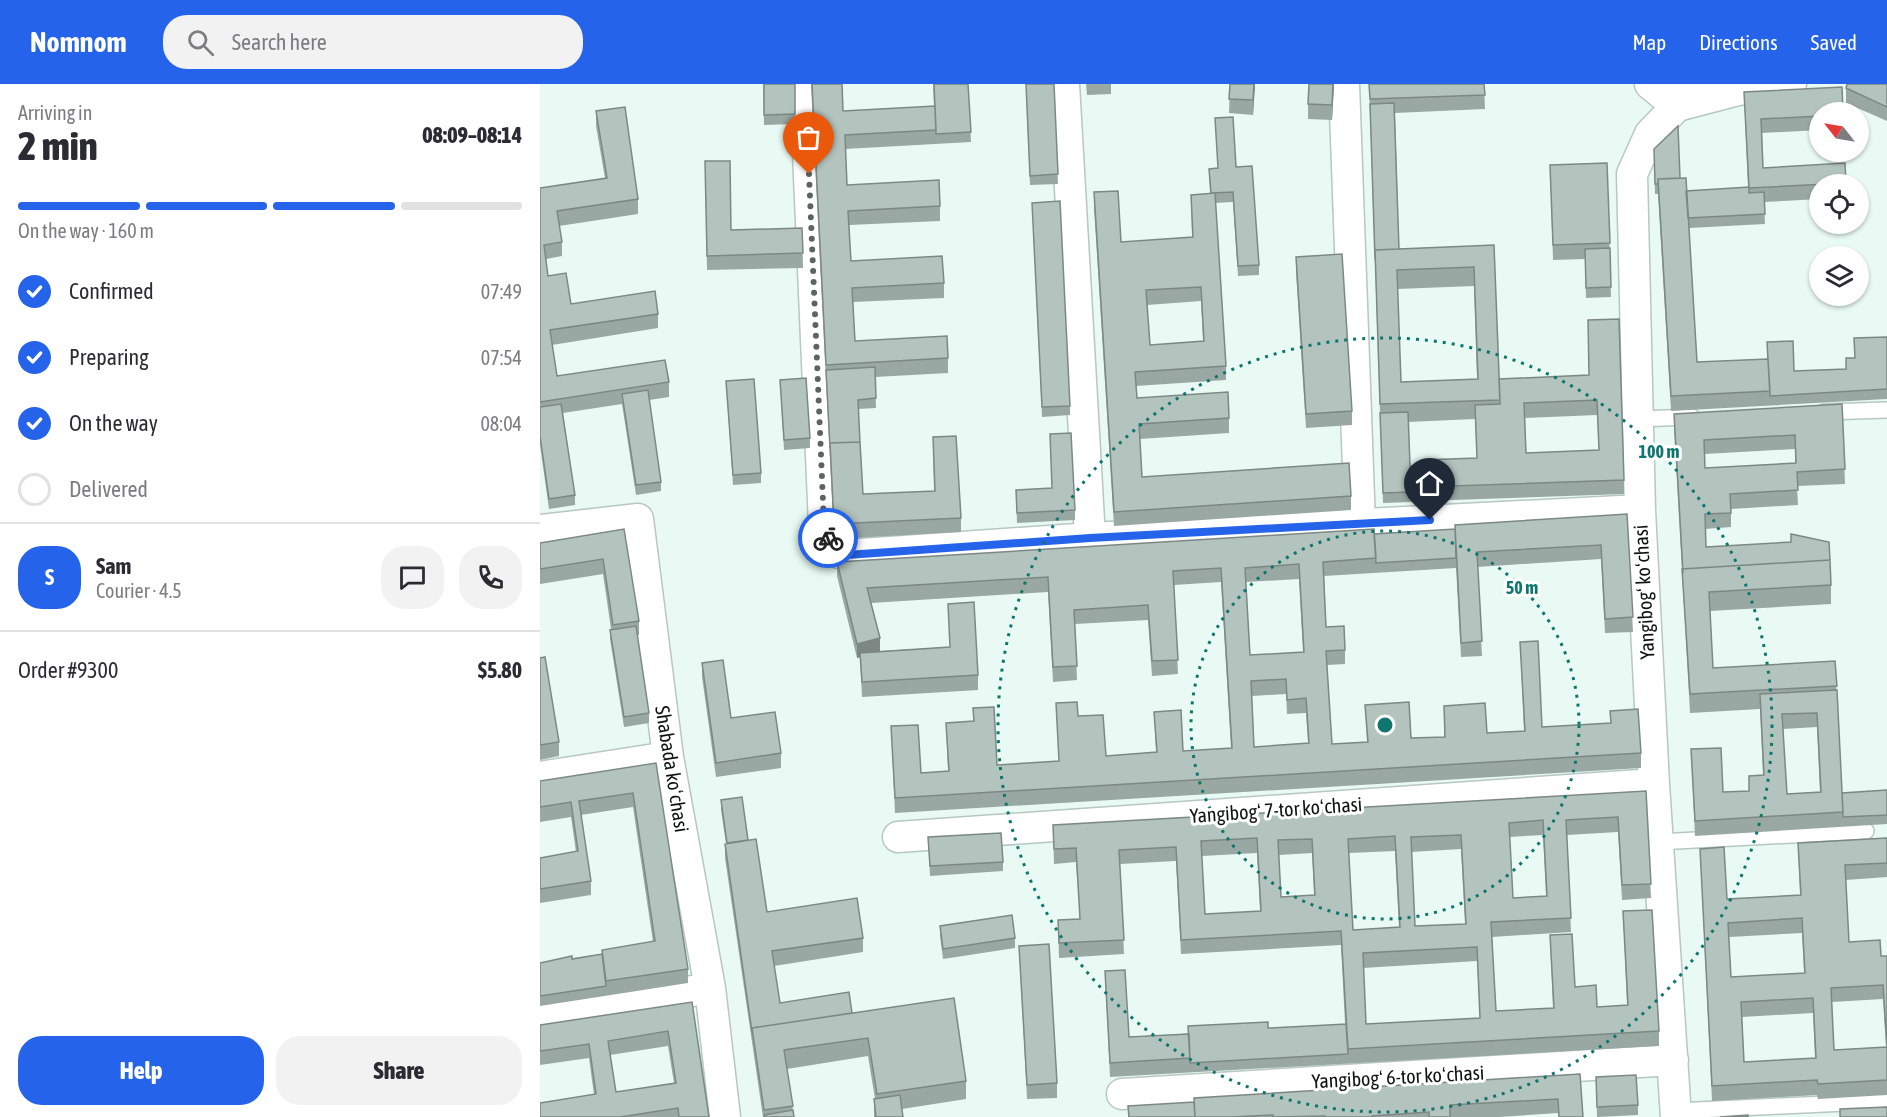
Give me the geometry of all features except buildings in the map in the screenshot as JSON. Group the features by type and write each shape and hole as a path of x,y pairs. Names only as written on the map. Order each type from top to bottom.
{"street":[{"path":"805,84 824,525 832,551 847,555 1090,538 1640,510"},
{"path":"1064,84 1090,538"},
{"path":"1344,84 1360,524"},
{"path":"1650,84 1682,95 1791,84"},
{"name":"Yangibogʻ koʻchasi","path":"1676,1114 1654,784 1640,510 1632,174 1650,134 1682,95"},
{"name":"Shabada koʻchasi","path":"540,530 638,519 668,757 710,987 725,1117"},
{"path":"540,777 668,757"},
{"name":"Yangibogʻ 7-tor koʻchasi","path":"898,837 1654,784"},
{"path":"540,1017 710,987"},
{"name":"Yangibogʻ 6-tor koʻchasi","path":"1122,1094 1673,1060"}],"lane":[{"path":"1804,413 1887,410"},
{"path":"1638,419 1709,416"},
{"path":"1658,842 1866,831"},
{"path":"1676,1114 1887,1101"}],"way so far":[{"path":"809,174 824,525 828,538"}],"route":[{"path":"828,538 832,551 847,555 1090,538 1430,520"}]}
